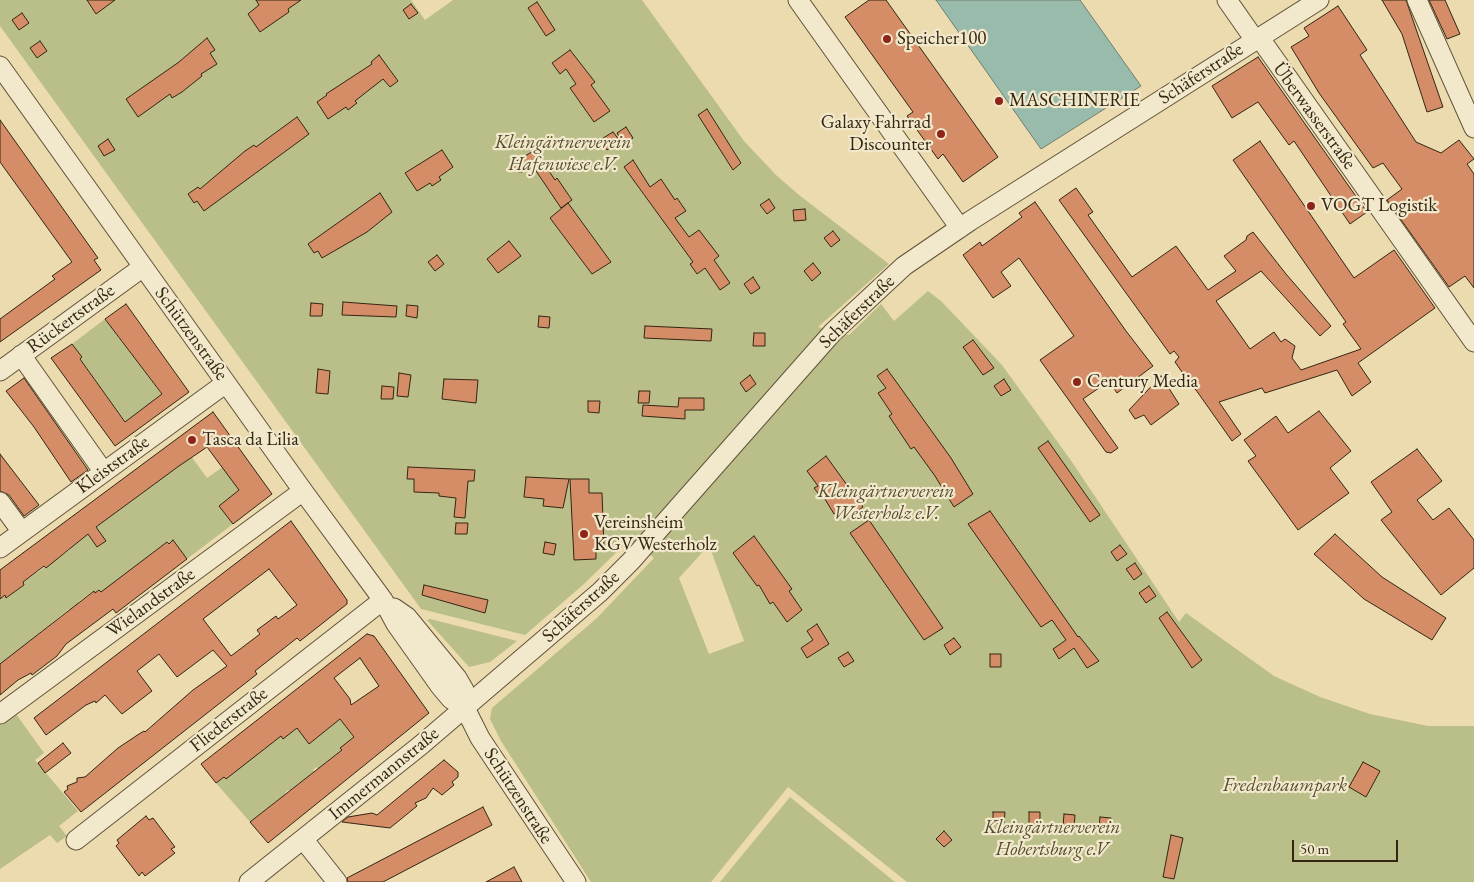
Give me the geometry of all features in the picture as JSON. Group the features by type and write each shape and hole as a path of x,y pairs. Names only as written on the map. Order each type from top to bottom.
{"street":[{"path":"798,0 960,228"},
{"name":"Überwasserstraße","path":"1227,0 1257,38 1474,342"},
{"name":"Schäferstraße","path":"465,708 570,619 631,562 786,384 878,289 904,266 960,228 1318,0"},
{"path":"1417,0 1474,128"},
{"name":"Schützenstraße","path":"0,66 302,491 383,600 407,617 457,678 464,690 465,708 480,738 576,882"},
{"name":"Rückertstraße","path":"0,371 143,267"},
{"path":"21,355 103,471"},
{"name":"Kleiststraße","path":"0,548 226,382"},
{"name":"Wielandstraße","path":"0,714 302,491"},
{"path":"0,502 22,532"},
{"name":"Fliederstraße","path":"76,840 383,600"},
{"name":"Immermannstraße","path":"249,882 465,708"},
{"path":"303,839 337,882"}],"green space":[{"path":"0,0 411,0 425,20 453,0 642,0 744,141 776,175 799,195 889,264 818,327 849,335 881,304 894,321 928,291 941,301 1002,365 1072,462 1179,622 1186,613 1274,676 1320,697 1370,714 1428,726 1474,726 1474,882 907,882 788,787 711,882 591,882 501,741 490,719 492,708 597,618 654,558 630,539 584,584 525,635 421,609 0,26","holes":["709,545 744,641 709,654 679,578"]},
{"path":"105,319 163,396 139,411 147,422 127,424 80,359 82,357 72,344"},
{"path":"191,456 207,478 224,466 243,495 233,524 187,559 173,541 169,544 167,542 102,594 99,590 95,593 93,591 78,602 80,604 71,611 69,609 0,665 0,599 5,595 7,598 24,585 23,582 70,550 72,544"},
{"path":"430,619 517,641 490,662 469,667 427,620"},
{"path":"11,707 44,753 35,760 78,811 59,826 67,836 57,843 50,835 0,869 0,715"},
{"path":"340,719 355,739 341,748 342,750 318,769 316,767 313,770 314,772 290,791 288,790 286,794 250,822 216,783 224,777 226,778 288,727"},
{"path":"790,797 895,882 720,882"}],"shaded area":[{"path":"936,0 1080,0 1141,86 1041,149"}],"building":[{"path":"87,0 115,0 96,14"},
{"path":"256,0 301,0 288,9 289,12 260,32 248,14 259,5"},
{"path":"869,0 886,0 998,157 963,182 943,154 938,159 907,116 913,112 845,17"},
{"path":"1382,0 1406,0 1443,107 1427,112 1402,34"},
{"path":"1429,0 1445,0 1460,34 1447,39"},
{"path":"537,2 555,30 546,36 528,8"},
{"path":"411,4 418,13 409,19 403,10"},
{"path":"1338,6 1367,50 1360,55 1416,142 1441,153 1459,140 1474,159 1467,164 1474,174 1474,288 1465,276 1449,287 1387,200 1402,189 1383,163 1373,168 1319,93 1291,47 1309,36 1304,28"},
{"path":"22,13 29,23 19,30 12,20"},
{"path":"207,38 215,50 210,53 217,64 201,74 202,76 182,92 172,98 170,94 138,117 126,99 179,62"},
{"path":"40,41 47,51 37,58 30,48"},
{"path":"570,50 595,82 591,85 610,111 594,122 570,88 576,84 566,69 560,74 552,63"},
{"path":"379,55 398,81 390,87 383,79 355,101 357,103 348,110 346,107 328,119 317,102 372,64 371,62"},
{"path":"1258,57 1367,212 1350,224 1294,141 1289,145 1258,102 1232,118 1212,86"},
{"path":"707,109 741,163 733,170 698,115"},
{"path":"297,117 309,134 204,211 197,201 194,203 188,194 198,187 200,189 245,151 254,145 256,147"},
{"path":"0,120 98,258 94,260 101,270 0,342 0,319 55,279 52,276 72,262 0,162"},
{"path":"626,127 633,138 624,145 617,133"},
{"path":"613,132 620,141 607,150 600,140"},
{"path":"108,139 115,150 104,156 98,146"},
{"path":"1260,141 1354,278 1394,250 1435,308 1358,363 1371,382 1352,396 1337,370 1265,393 1262,388 1219,402 1241,434 1232,441 1196,390 1188,383 1175,362 1179,357 1174,351 1170,354 1059,200 1076,188 1093,212 1088,215 1132,277 1176,246 1208,290 1236,271 1224,256 1246,240 1247,236 1253,232 1331,326 1320,336 1261,271 1216,301 1250,349 1274,332 1281,342 1285,339 1295,346 1292,358 1301,370 1361,349 1343,324 1346,322 1233,160"},
{"path":"442,150 453,167 439,177 441,180 432,186 430,183 417,191 405,173"},
{"path":"535,150 555,180 557,178 572,200 561,208 532,165 522,172 518,172 512,164"},
{"path":"633,160 650,187 661,179 675,200 677,198 686,211 675,218 689,237 699,230 719,256 714,260 730,283 720,290 705,268 697,274 690,264 693,262 624,167"},
{"path":"380,193 392,212 367,232 322,258 318,251 314,253 308,244"},
{"path":"769,199 775,208 767,214 760,205"},
{"path":"1035,202 1153,366 1117,393 1109,381 1083,399 1118,448 1111,453 1106,452 1040,360 1074,336 1019,258 1001,272 1011,286 993,298 963,255 980,242 982,246 1022,217 1019,213"},
{"path":"568,203 611,262 592,274 550,218"},
{"path":"805,209 806,220 794,221 793,210"},
{"path":"833,231 840,240 831,247 824,238"},
{"path":"509,241 521,256 498,273 487,259"},
{"path":"437,255 444,264 435,271 428,262"},
{"path":"813,263 821,273 812,281 804,271"},
{"path":"753,277 760,288 751,294 744,284"},
{"path":"343,302 397,306 396,317 342,315"},
{"path":"311,303 323,304 322,316 310,316"},
{"path":"126,304 189,392 115,446 51,358 72,344 82,357 80,359 125,422 162,394 105,319"},
{"path":"407,305 418,306 417,318 406,316"},
{"path":"539,316 550,317 549,328 538,327"},
{"path":"645,326 712,329 711,341 644,338"},
{"path":"754,333 765,333 765,346 753,346"},
{"path":"973,340 994,368 983,375 963,347"},
{"path":"318,369 330,371 328,394 316,393"},
{"path":"887,369 951,458 973,494 954,507 935,476 914,447 911,449 889,416 892,414 878,393 886,388 877,376"},
{"path":"399,373 411,375 408,397 397,396"},
{"path":"750,375 756,384 746,392 740,383"},
{"path":"1161,376 1179,404 1151,425 1144,415 1135,419 1129,410"},
{"path":"24,378 88,470 71,482 34,427 6,391"},
{"path":"444,379 478,380 476,403 442,399"},
{"path":"1004,379 1011,390 1001,396 994,386"},
{"path":"382,386 394,387 393,399 381,399"},
{"path":"639,391 650,391 649,403 638,403"},
{"path":"679,398 704,398 704,410 685,410 685,419 642,416 643,405 678,407"},
{"path":"588,401 600,401 599,413 588,412"},
{"path":"1319,411 1351,451 1330,468 1349,493 1298,530 1248,461 1256,456 1244,440 1276,416 1288,433"},
{"path":"213,412 272,494 233,524 219,506 239,490 207,447 96,527 106,541 97,547 88,534 46,568 44,566 23,582 24,585 6,598 5,595 0,599 0,570"},
{"path":"1048,441 1100,515 1090,522 1038,448"},
{"path":"1417,449 1442,481 1417,500 1433,520 1449,508 1474,540 1474,568 1441,595 1381,520 1392,512 1371,482"},
{"path":"0,454 39,505 24,516 9,495 0,491"},
{"path":"826,456 863,507 853,515 846,506 834,514 823,496 821,497 814,488 818,486 807,471"},
{"path":"408,467 475,470 474,481 468,481 465,518 454,517 456,498 439,496 439,493 414,492 414,479 407,479"},
{"path":"526,477 569,479 563,508 543,506 544,499 524,497"},
{"path":"570,479 589,479 589,493 602,493 604,548 596,549 596,559 574,560"},
{"path":"990,511 1078,637 1099,661 1087,668 1074,648 1059,659 1053,649 1066,640 1052,620 1041,627 968,524"},
{"path":"869,520 943,628 924,640 850,533"},
{"path":"291,521 347,600 347,604 300,641 297,638 255,671 257,674 81,812 64,792 68,789 67,786 77,782 77,778 85,777 118,748 145,732 193,690 227,666 213,650 177,677 159,654 137,671 152,691 122,714 105,695 96,703 95,701 86,705 46,735 34,718","holes":["269,569 297,605 278,619 276,616 257,630 260,634 231,656 203,619"]},
{"path":"456,523 468,523 467,534 455,534"},
{"path":"1335,534 1382,577 1446,618 1432,640 1364,599 1314,554"},
{"path":"754,536 792,589 789,591 802,610 787,622 773,602 770,604 759,585 757,586 733,553"},
{"path":"173,540 187,559 116,613 113,609 66,644 57,656 32,675 31,673 18,680 0,695 0,664 94,591 95,593 99,590 101,592 167,542 169,544"},
{"path":"545,542 556,544 554,555 543,553"},
{"path":"1120,545 1127,554 1117,561 1111,552"},
{"path":"1135,563 1142,574 1134,580 1126,569"},
{"path":"424,585 488,600 485,613 422,595"},
{"path":"1149,586 1156,596 1146,603 1139,593"},
{"path":"1167,612 1202,660 1192,668 1159,618"},
{"path":"817,624 829,644 807,658 801,648 813,640 807,631"},
{"path":"367,634 374,636 429,713 268,843 250,822 342,750 340,748 354,737 340,719 309,744 297,728 283,739 281,736 226,779 224,777 216,783 201,764","holes":["360,658 379,686 351,705 350,699 334,678"]},
{"path":"954,638 961,647 950,655 944,645"},
{"path":"848,652 854,661 844,667 838,658"},
{"path":"990,654 1001,654 1001,667 990,667"},
{"path":"63,743 71,753 45,773 38,763"},
{"path":"444,760 458,772 458,777 452,782 454,785 442,795 433,788 426,798 415,803 417,806 390,828 342,822 348,817 372,813 377,815"},
{"path":"1363,762 1380,771 1366,797 1349,787"},
{"path":"483,807 492,825 383,882 348,882 347,878"},
{"path":"993,812 1005,812 1004,823 993,823"},
{"path":"1029,812 1040,812 1040,824 1029,824"},
{"path":"1064,814 1075,815 1074,826 1063,826"},
{"path":"146,816 149,820 153,818 175,847 171,849 175,853 145,876 142,872 139,876 116,846 119,843 117,840"},
{"path":"1100,817 1111,818 1110,830 1099,829"},
{"path":"944,831 952,840 944,847 936,839"},
{"path":"1171,835 1183,838 1174,879 1163,877"},
{"path":"514,867 522,882 486,882"}],"place":[{"name":"Speicher100","path":"887,39"},
{"name":"MASCHINERIE","path":"999,101"},
{"name":"Galaxy Fahrrad Discounter","path":"941,134"},
{"name":"VOGT Logistik","path":"1311,206"},
{"name":"Century Media","path":"1077,382"},
{"name":"Tasca da Lilia","path":"192,440"},
{"name":"Vereinsheim KGV Westerholz","path":"584,534"}],"park label":[{"name":"Kleingärtnerverein Hafenwiese e.V.","path":"563,154"},
{"name":"Kleingärtnerverein Westerholz e.V.","path":"886,503"},
{"name":"Fredenbaumpark","path":"1285,786"},
{"name":"Kleingärtnerverein Hobertsburg e.V","path":"1052,839"}]}
